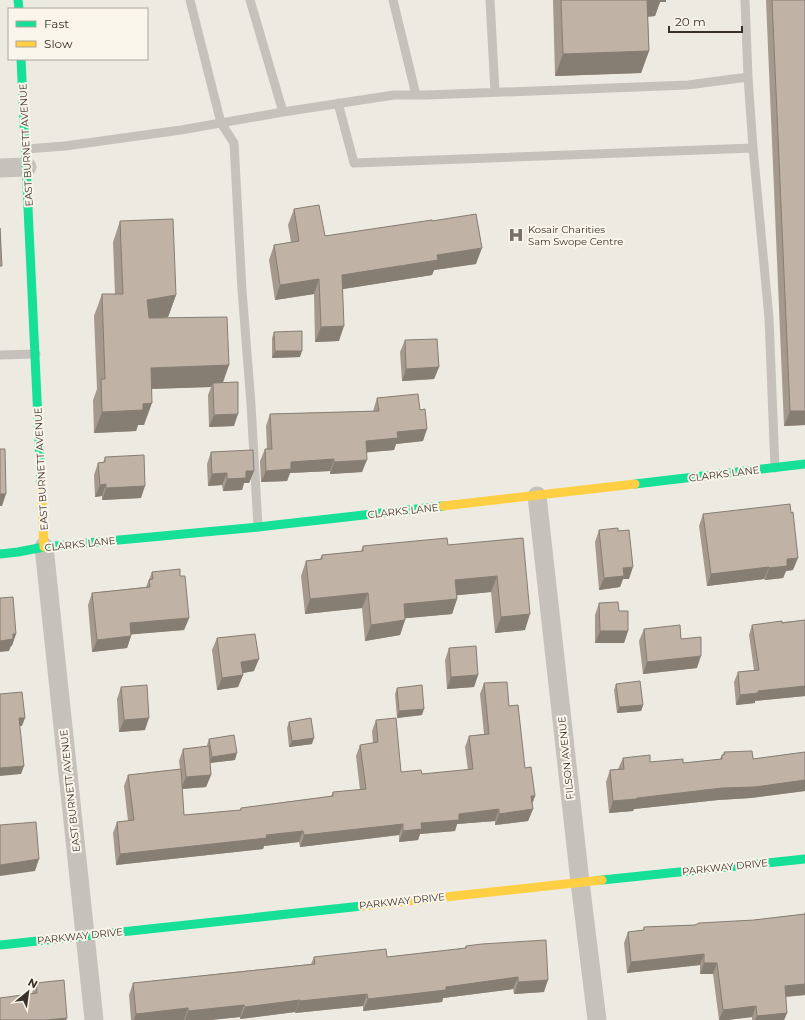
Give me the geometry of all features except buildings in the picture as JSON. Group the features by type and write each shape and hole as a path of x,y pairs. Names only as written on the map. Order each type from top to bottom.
{"street":[{"name":"EAST BURNETT AVENUE","path":"21,60 44,547 94,1020"},
{"path":"0,168 26,158"},
{"name":"CLARKS LANE","path":"0,554 44,547 258,527 805,464"},
{"name":"FILSON AVENUE","path":"537,496 597,1020"},
{"name":"PARKWAY DRIVE","path":"0,945 805,859"}],"lane":[{"path":"190,0 221,123 234,143 258,527"},
{"path":"250,0 283,112"},
{"path":"394,0 416,95"},
{"path":"490,0 495,92"},
{"path":"745,0 753,148 769,318 775,468"},
{"path":"26,158 65,146 181,130 283,112 394,95 688,85 748,77"},
{"path":"338,103 354,163 753,148"},
{"path":"0,356 36,354"}],"traffic: fast":[{"path":"18,0 19,8"},
{"path":"21,60 41,484"},
{"path":"635,484 805,464"},
{"path":"0,554 44,547 258,527 443,506"},
{"path":"602,880 805,859"},
{"path":"0,945 362,906"}],"traffic: slow":[{"path":"41,484 44,547"},
{"path":"443,506 635,484"},
{"path":"362,906 602,880"}],"place":[{"name":"Kosair Charities Sam Swope Centre","path":"516,235"}]}
